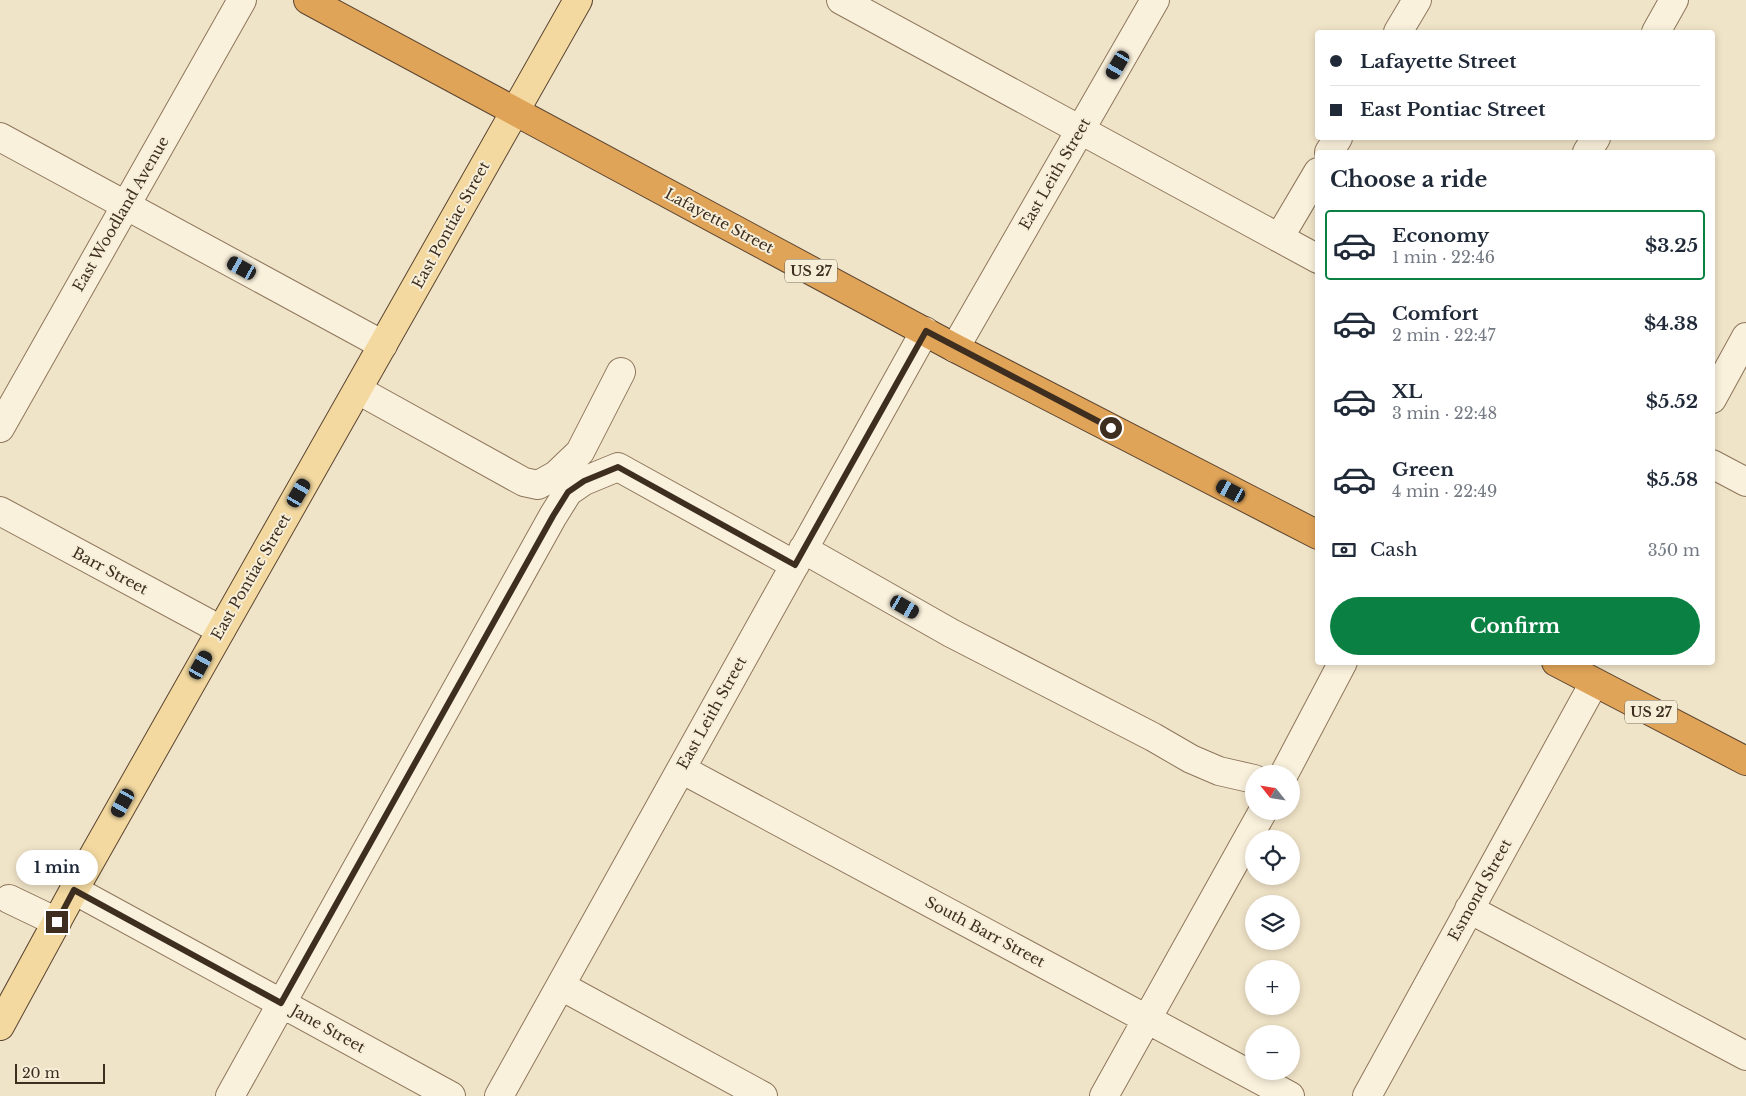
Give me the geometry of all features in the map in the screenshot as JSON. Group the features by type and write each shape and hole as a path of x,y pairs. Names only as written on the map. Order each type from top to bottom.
{"highway":[{"name":"Lafayette Street","path":"308,0 955,348 1315,533"},
{"name":"US 27","path":"1561,665 1746,761"}],"main road":[{"name":"East Pontiac Street","path":"0,1026 74,890 578,0"}],"street":[{"name":"East Woodland Avenue","path":"0,428 242,0"},
{"name":"East Leith Street","path":"955,348 1155,0"},
{"path":"1399,30 1417,0"},
{"path":"1657,30 1674,0"},
{"path":"855,3 1080,130 1315,257"},
{"path":"0,137 383,345"},
{"path":"1280,238 1315,177"},
{"name":"East Leith Street","path":"499,1096 926,331"},
{"path":"1715,394 1746,337"},
{"path":"358,390 524,482 538,485 556,475 580,452 621,372"},
{"path":"1715,466 1746,482"},
{"path":"230,1096 553,516 568,492 584,481 618,467 951,633 1192,759 1220,771 1245,776"},
{"name":"Barr Street","path":"0,511 221,630"},
{"path":"1289,765 1341,665"},
{"name":"Esmond Street","path":"1367,1096 1594,683"},
{"name":"South Barr Street","path":"680,769 1290,1096"},
{"path":"1104,1096 1259,820"},
{"name":"Jane Street","path":"74,890 450,1096"},
{"path":"3,903 57,922"},
{"path":"1469,910 1746,1056"},
{"path":"561,986 763,1096"}],"route":[{"path":"57,922 74,890 281,1003 553,516 568,492 584,481 618,467 795,565 926,331 955,348 1111,428"}]}
